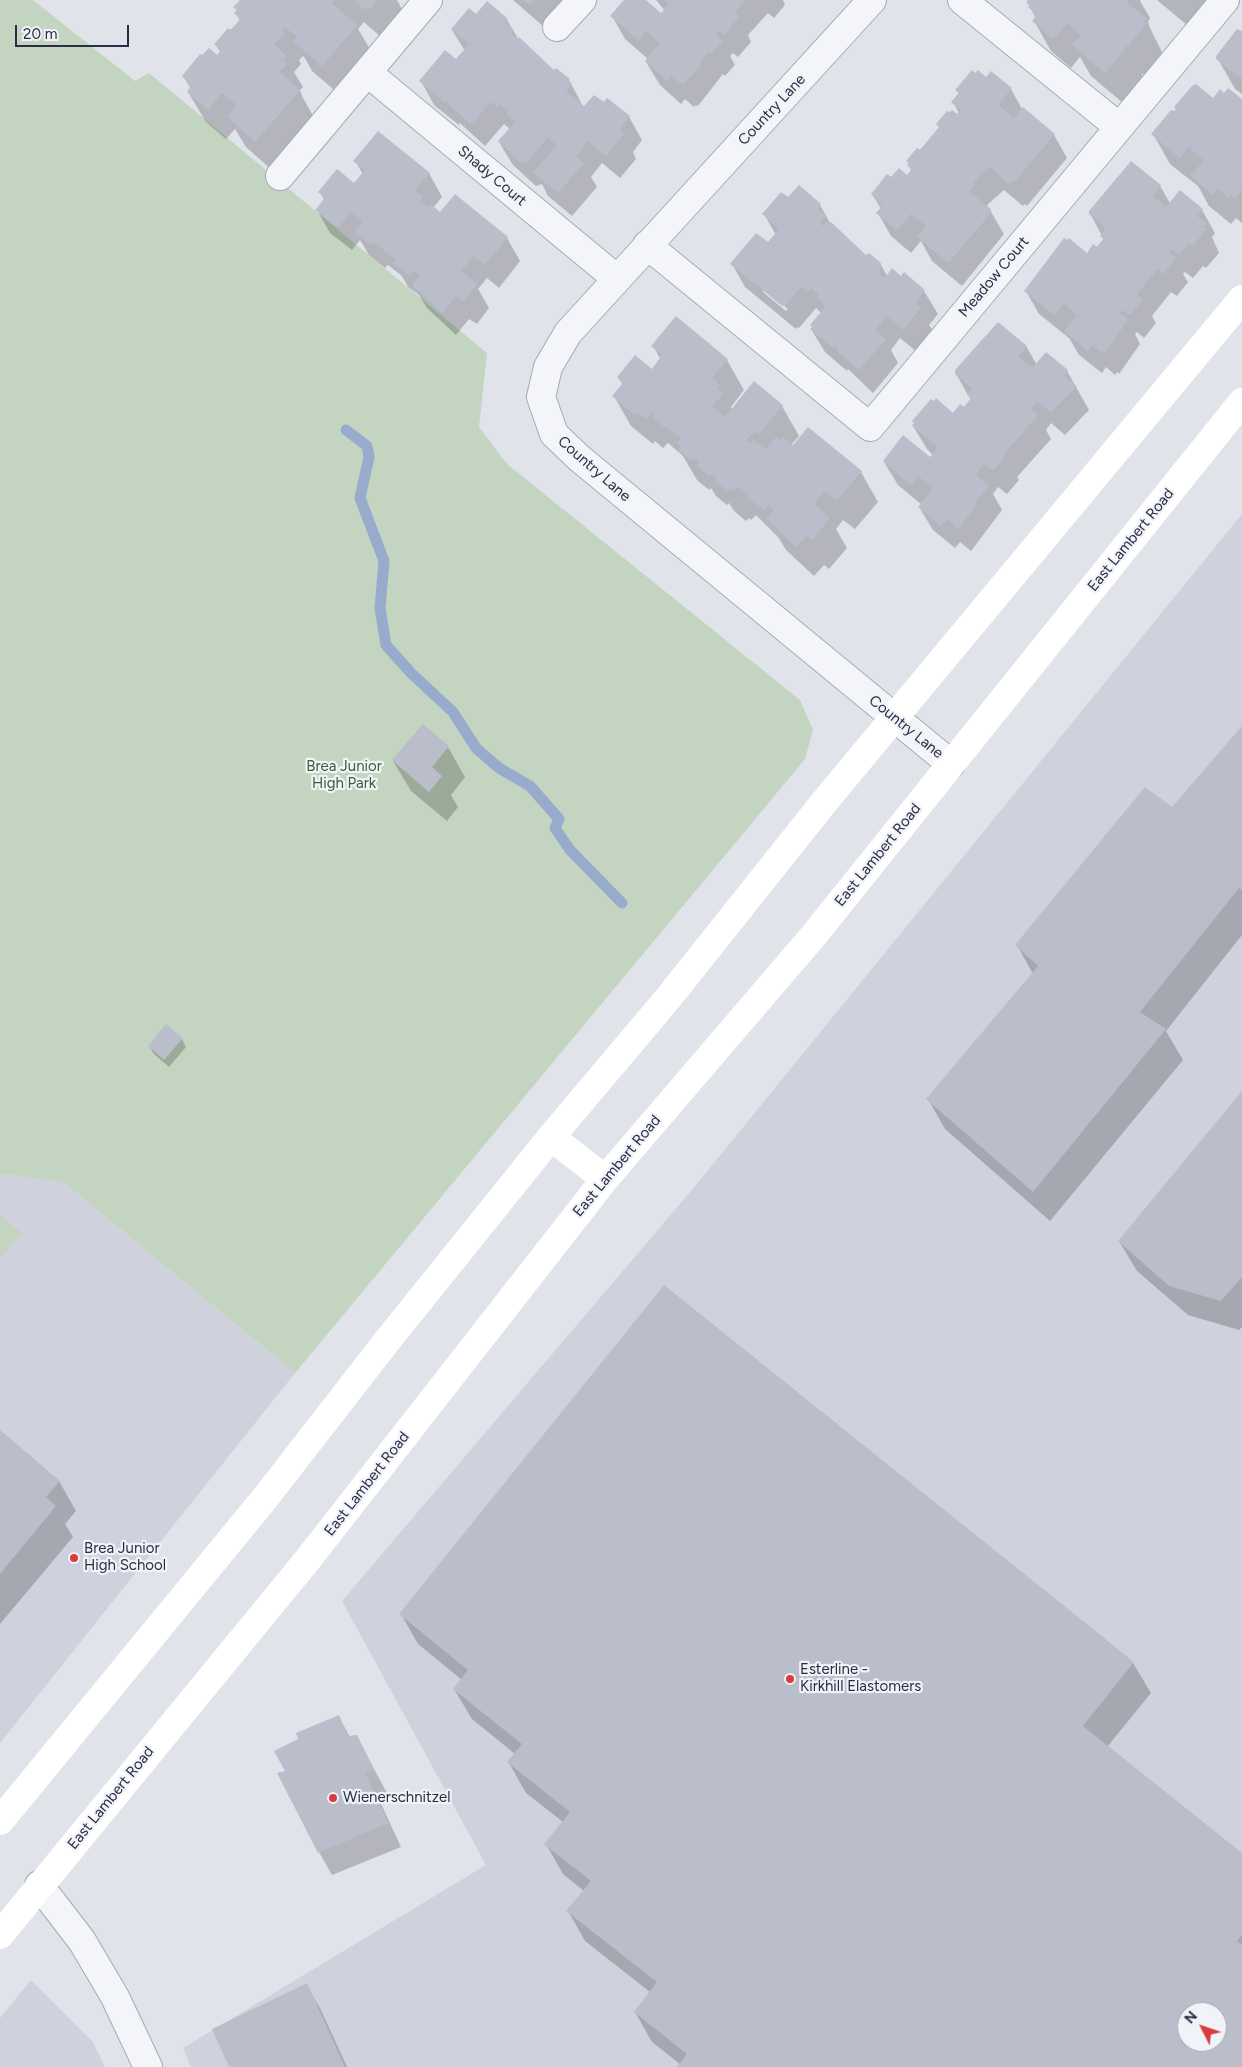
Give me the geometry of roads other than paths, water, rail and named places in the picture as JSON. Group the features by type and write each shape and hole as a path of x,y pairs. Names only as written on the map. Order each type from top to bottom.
{"main road":[{"path":"0,1821 265,1498 387,1341 551,1137 669,997 894,717 1242,299"},
{"name":"East Lambert Road","path":"0,1935 39,1885 309,1558 605,1179 814,935 1242,402"},
{"path":"551,1137 605,1179"}],"street":[{"path":"280,176 368,74 428,0"},
{"path":"557,27 582,0"},
{"name":"Country Lane","path":"872,0 568,333 548,367 541,397 554,434 579,458 951,764"},
{"path":"962,0 1119,127"},
{"name":"Meadow Court","path":"647,245 870,427 1225,0"},
{"name":"Shady Court","path":"368,74 617,280"},
{"path":"39,1885 82,1941 115,1996 148,2067"}],"waterway":[{"path":"346,430 367,446 369,457 360,498 384,561 380,608 386,645 411,673 453,712 476,748 499,768 530,786 559,819 555,828 570,850 622,903"}],"place":[{"name":"Brea Junior High School","path":"74,1558"},
{"name":"Esterline - Kirkhill Elastomers","path":"790,1679"},
{"name":"Wienerschnitzel","path":"333,1798"}],"park label":[{"name":"Brea Junior High Park","path":"344,776"}]}
